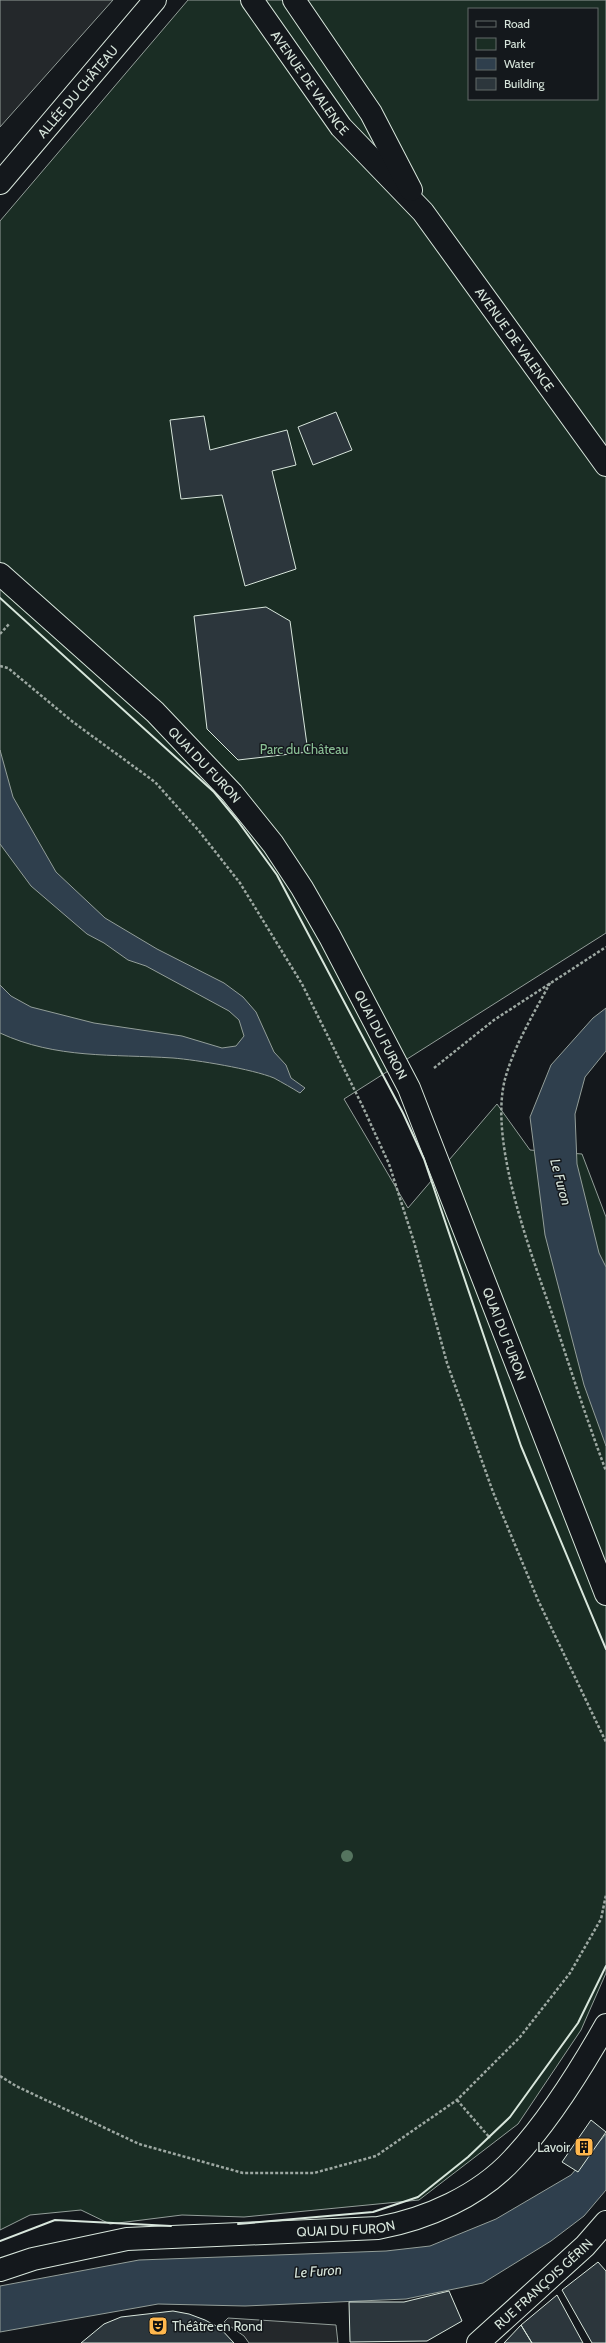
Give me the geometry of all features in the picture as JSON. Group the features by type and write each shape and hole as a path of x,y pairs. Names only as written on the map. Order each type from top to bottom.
{"street":[{"name":"ALLÉE DU CHÂTEAU","path":"0,183 155,0"},
{"name":"AVENUE DE VALENCE","path":"252,0 341,127 423,212 606,465"},
{"name":"AVENUE DE VALENCE","path":"294,0 371,113 423,212"},
{"name":"QUAI DU FURON","path":"0,574 155,712 232,793 273,844 330,936 409,1088 606,1594"},
{"name":"QUAI DU FURON","path":"0,2270 33,2259 127,2239 378,2228 407,2223 430,2214 490,2180 513,2160 585,2060 606,2025"},
{"name":"RUE FRANÇOIS GÉRIN","path":"478,2343 585,2246 606,2222"}],"path":[{"path":"0,666 8,668 73,722 155,782 199,831 240,883 302,984 359,1099 389,1164 414,1242 447,1363 493,1492 538,1600 606,1742"},
{"path":"409,1088 494,1020 606,947"},
{"path":"550,983 526,1030 505,1079 501,1128 508,1168 532,1256 606,1472"},
{"path":"0,2076 16,2086 139,2144 243,2173 314,2173 376,2156 457,2100 520,2038 570,1973 601,1919 606,1895"},
{"path":"457,2100 488,2137"}],"green space":[{"name":"Parc du Château","path":"188,0 606,0 606,933 344,1099 408,1208 497,1104 530,1150 582,1154 606,1217 606,1973 581,2030 518,2124 419,2200 244,2217 182,2215 110,2224 81,2210 30,2215 0,2230 0,221"}],"shaded area":[{"path":"0,0 113,0 0,127"},
{"path":"228,2318 336,2325 338,2343 249,2343 244,2336 224,2322"}],"water":[{"path":"0,750 13,797 56,872 105,918 157,949 224,983 243,997 256,1012 274,1052 286,1065 291,1078 305,1088 300,1093 274,1078 239,1068 173,1058 85,1054 64,1051 42,1047 0,1033 0,985 11,996 31,1007 94,1023 182,1036 222,1048 236,1046 244,1036 239,1020 229,1011 146,966 128,960 104,943 87,934 31,886 0,844"},
{"name":"Le Furon","path":"606,1008 606,1051 585,1077 575,1114 577,1164 599,1253 606,1267 606,1446 584,1385 545,1235 530,1117 551,1065 593,1018"},
{"name":"Le Furon","path":"606,2134 606,2190 584,2216 551,2241 483,2283 406,2299 245,2306 158,2304 0,2332 0,2286 139,2260 386,2251 430,2246 496,2219 571,2175"}],"building":[{"path":"336,412 352,450 313,465 298,427"},
{"path":"204,416 210,450 287,430 296,465 272,471 296,569 245,586 222,495 181,499 170,420"},
{"path":"266,607 290,621 308,752 238,760 207,729 194,616"},
{"name":"Lavoir","path":"591,2120 606,2132 578,2172 562,2162"},
{"path":"598,2262 606,2271 606,2343 592,2343 562,2290"},
{"path":"449,2291 462,2321 427,2341 350,2342 349,2302 404,2302"},
{"path":"557,2295 583,2343 532,2343 521,2325"},
{"name":"Théâtre en Rond","path":"173,2311 189,2314 205,2320 220,2328 234,2343 81,2343 104,2324 121,2317"},
{"path":"521,2325 532,2343 504,2343"}],"wall":[{"path":"0,598 214,792 237,820 277,875 403,1113 424,1159 521,1446 606,1649"},
{"path":"238,2224 373,2212 418,2197 468,2157 510,2117 578,2023 606,1966"},
{"path":"0,2241 55,2220 171,2226"}],"place":[{"name":"Lavoir","path":"584,2147"},
{"name":"Théâtre en Rond","path":"158,2326"}]}
